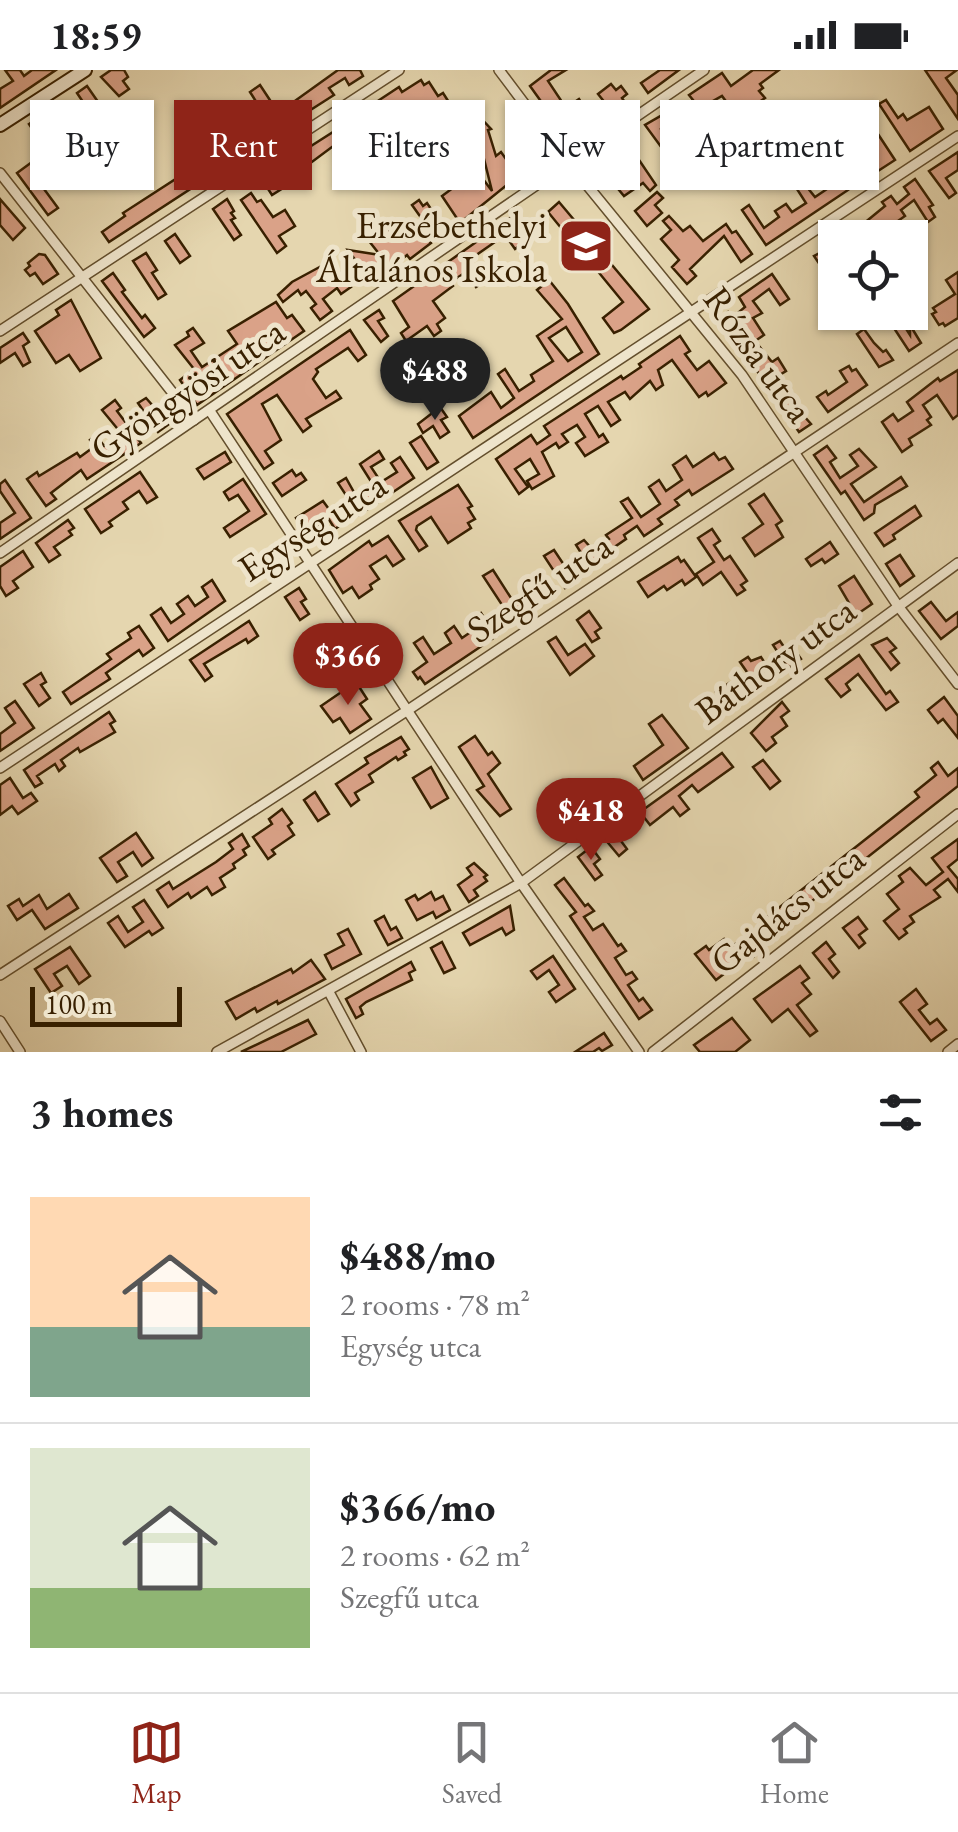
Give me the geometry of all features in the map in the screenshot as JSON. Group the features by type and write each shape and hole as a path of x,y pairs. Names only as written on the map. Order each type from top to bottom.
{"street":[{"path":"0,126 85,70"},
{"path":"0,330 399,70"},
{"name":"Rózsa utca","path":"499,70 522,100"},
{"name":"Gyöngyösi utca","path":"640,114 704,70"},
{"name":"Egység utca","path":"0,768 958,136"},
{"path":"0,173 194,420"},
{"name":"Gyöngyösi utca","path":"0,553 530,190"},
{"name":"Rózsa utca","path":"591,190 742,375 898,606 958,684"},
{"name":"Szegfű utca","path":"0,975 408,710 958,343"},
{"path":"210,411 521,883 639,1052"},
{"name":"Báthory utca","path":"218,1052 521,883 958,563"},
{"name":"Gajdács utca","path":"653,1052 958,814"},
{"path":"329,992 361,1052"},
{"path":"0,1021 20,1052"},
{"path":"948,1052 958,1044"}],"building":[{"path":"5,70 20,70 24,76 32,70 56,70 0,108 0,89 13,81"},
{"path":"111,70 124,70 128,77 123,81 129,89 119,96 101,77"},
{"path":"338,70 360,70 363,76 349,85 345,78 329,88 334,95 312,109 312,100 296,100"},
{"path":"551,70 566,70 548,81 561,100 540,100 530,86"},
{"path":"660,70 679,70 648,93 641,83"},
{"path":"753,70 779,70 760,84 763,88 759,91 765,98 762,100 725,100 722,96 693,100 689,95 722,73 731,86"},
{"path":"925,70 957,70 946,78 958,95 958,119"},
{"path":"421,80 424,85 429,82 438,96 443,93 447,100 379,100 399,87 402,92"},
{"path":"611,84 616,90 621,86 627,94 603,100 598,94"},
{"path":"260,85 270,100 255,100 250,92"},
{"path":"87,86 97,100 82,100 77,93"},
{"path":"886,100 898,118 903,114 907,120 929,107 943,129 910,151 879,104"},
{"path":"660,116 660,145 645,125"},
{"path":"485,123 491,129 488,130 496,156 501,152 505,158 505,187 460,223 442,196 450,190 485,190 485,182 492,191 485,163"},
{"path":"332,133 332,147 312,162 312,145"},
{"path":"879,136 895,160 879,170"},
{"path":"958,152 958,170 946,178 956,193 949,198 929,171"},
{"path":"640,161 656,185 650,191 643,183 640,185"},
{"path":"30,163 30,190 45,190 58,208 48,215 17,173"},
{"path":"915,179 933,205 929,207 935,217 928,222 914,200 901,210 905,216 899,220 868,220 891,196 897,204 909,194 904,187"},
{"path":"174,180 174,190 189,190 109,242 102,232 125,216 123,213"},
{"path":"798,190 809,190 815,197 826,190 848,190 766,245 742,210 749,205 764,228 779,217 775,211 786,204 792,212 806,203"},
{"path":"657,192 663,198 655,205 662,213 647,226 635,211"},
{"path":"251,193 273,217 285,210 295,226 279,236 286,246 277,253 241,200"},
{"path":"0,199 25,228 13,240 0,225"},
{"path":"227,199 234,211 231,213 235,218 231,220 241,235 234,240 213,209"},
{"path":"419,200 423,206 427,203 443,227 427,238 431,243 410,259 407,255 372,283 348,250 380,255 369,241 397,226 407,241 427,226 412,205"},
{"path":"559,202 649,309 621,330 614,333 603,318 623,302 591,263 584,269 569,250 575,245 548,212"},
{"path":"669,216 683,231 690,226 703,241 726,224 752,254 741,262 724,236 690,269 696,276 687,284 672,267 679,260 661,239 671,230 663,221"},
{"path":"510,218 516,226 512,230 522,244 515,249 505,235 472,258 471,263 484,282 476,287 466,272 451,282 453,286 433,301 445,318 437,324 441,331 434,336 427,326 406,341 401,333 409,327 393,301"},
{"path":"175,234 190,256 180,263 165,241"},
{"path":"146,253 157,270 152,273 166,294 158,299 133,261"},
{"path":"39,254 45,255 58,274 43,284 35,273 30,276 25,270"},
{"path":"327,263 351,287 341,294 337,288 323,299 332,311 320,320 311,308 316,304 306,291 301,295 298,290 283,302 278,295 292,282"},
{"path":"958,272 958,318 945,326 939,325 933,308 955,294 946,280"},
{"path":"113,273 125,290 122,292 155,328 144,337 102,281"},
{"path":"772,274 789,299 780,305 769,289 753,301 762,313 753,318 764,335 755,341 772,362 778,358 786,371 766,383 742,351 750,344 735,326 727,333 717,321 728,312 732,318 745,307 739,297"},
{"path":"549,280 599,354 473,438 459,416 491,392 501,408 514,398 498,374 505,369 519,391 534,381 531,375 553,361 537,336 562,319 537,290","holes":["566,327 582,352 568,361 549,338"]},
{"path":"71,300 101,358 80,371 69,355 56,363 35,331 59,315 56,310"},
{"path":"276,302 287,318 292,315 304,331 197,405 180,380 194,369 175,345 189,336 187,332 193,328 204,343 191,351 202,367 237,344 228,331"},
{"path":"379,310 384,318 378,321 388,336 381,342 364,320"},
{"path":"350,330 366,355 358,361 348,348 316,369 313,379 326,398 336,391 341,398 306,419 311,426 303,432 277,395 262,404 281,440 265,451 273,463 264,469 227,414"},
{"path":"865,330 893,360 879,367 857,334"},
{"path":"895,330 907,330 910,335 913,330 921,343 909,351"},
{"path":"23,333 29,342 23,346 30,362 23,366 15,353 0,363 0,348"},
{"path":"680,336 690,351 685,354 697,370 709,361 726,383 708,396 706,392 699,397 672,360 658,370 663,385 656,390 650,381 630,399 625,392 608,402 620,420 611,426 598,406 585,414 599,437 603,434 608,442 585,456 576,443 585,437 577,425 562,434 568,442 559,448 556,443 542,452 554,476 532,489 527,481 539,474 530,459 515,469 528,487 519,494 496,459 531,435 537,444 550,435 544,426 621,376 623,379"},
{"path":"849,366 852,371 856,369 867,385 828,412 817,397 826,391 828,395 847,382 840,371"},
{"path":"958,370 958,415 953,419 937,395 923,405 931,425 909,439 912,445 902,452 882,422 893,414 898,421 913,411 907,402 938,378 940,381"},
{"path":"146,398 169,424 158,432 138,403"},
{"path":"788,398 811,424 799,432 780,404"},
{"path":"115,400 121,408 117,411 141,443 87,479 81,470 51,493 56,499 46,506 27,479 77,453 80,457 95,446 90,440 96,435 104,446 121,433 102,410"},
{"path":"440,407 447,417 441,420 449,432 440,438 433,426 423,433 418,424"},
{"path":"421,436 438,462 427,469 410,443"},
{"path":"827,446 836,458 830,462 840,478 858,466 850,455 859,449 876,467 851,484 864,502 901,477 907,486 875,505 874,513 864,520 814,455"},
{"path":"379,451 384,459 371,467 381,482 397,472 391,463 400,457 414,478 359,515 338,483 346,478 355,494 372,483 360,464"},
{"path":"225,452 231,462 204,479 197,469"},
{"path":"714,453 719,460 725,457 733,469 692,495 689,490 675,500 679,505 658,519 662,524 644,536 637,526 624,535 626,539 581,570 581,578 565,588 544,556 554,550 566,568 583,556 576,545 584,540 593,550 609,539 606,535 632,518 621,502 628,498 641,517 660,504 649,487 659,480 666,491 682,480 673,465 686,456 693,467"},
{"path":"292,470 306,480 282,496 273,483"},
{"path":"140,472 157,497 147,503 139,491 123,502 128,509 101,533 85,509"},
{"path":"243,479 266,514 230,537 224,528 249,511 238,495 229,500 224,492"},
{"path":"5,480 31,518 0,539 0,523 15,513 0,491"},
{"path":"458,485 472,506 468,508 475,519 468,523 471,528 448,543 431,517 417,526 427,546 419,551 399,521"},
{"path":"764,494 782,521 776,525 783,537 755,556 743,538 763,524 749,504"},
{"path":"323,501 331,512 336,508 345,522 335,529 328,518 305,533 296,518"},
{"path":"915,506 921,516 884,546 875,533"},
{"path":"68,520 74,528 69,531 72,535 54,547 60,555 49,562 36,543"},
{"path":"712,529 720,541 714,545 724,560 730,556 747,581 741,585 745,590 737,595 721,572 703,585 696,574 714,562 698,538"},
{"path":"388,536 404,559 393,566 386,556 370,566 379,579 359,598 352,587 343,593 329,570 369,541 372,546"},
{"path":"830,542 838,554 811,566 806,559"},
{"path":"23,551 33,567 13,581 18,588 6,596 0,586 0,567"},
{"path":"900,555 914,576 900,586 886,564"},
{"path":"678,557 696,577 685,585 682,580 667,590 664,586 648,597 638,582"},
{"path":"493,570 511,598 518,600 525,610 525,616 514,623 483,576"},
{"path":"854,576 872,604 856,615 839,586"},
{"path":"212,580 225,601 168,641 151,615 161,608 171,623 184,614 177,604 188,596 195,606 208,597 202,587"},
{"path":"299,588 306,599 301,602 309,614 300,620 285,597"},
{"path":"931,602 946,621 958,612 958,626 941,639 919,611"},
{"path":"589,611 601,628 595,632 599,638 592,642 577,620"},
{"path":"481,613 501,633 425,684 418,679 413,672 427,662 414,643 423,637 434,654 451,643 445,633 454,626 462,638 478,627 473,619"},
{"path":"249,621 258,636 204,664 212,676 205,681 190,660"},
{"path":"139,626 154,648 143,656 139,650 106,673 110,679 71,704 63,692 111,659 107,654 131,638 128,633"},
{"path":"556,637 568,655 585,644 594,656 570,675 548,642"},
{"path":"887,638 896,648 890,652 899,663 891,670 872,645"},
{"path":"780,641 786,650 792,646 801,659 788,668 773,645"},
{"path":"859,655 886,694 890,691 898,702 886,710 858,674 846,684 850,690 841,697 826,679"},
{"path":"748,657 751,661 761,657 768,668 763,679 766,683 758,688 740,662"},
{"path":"41,673 46,682 41,685 50,698 39,706 24,684"},
{"path":"356,682 367,699 360,704 371,719 350,733 340,718 333,722 321,706"},
{"path":"736,683 747,700 728,711 716,692"},
{"path":"944,697 958,716 958,738 943,719 938,723 928,710"},
{"path":"15,701 34,728 0,751 0,734 15,723 5,708"},
{"path":"782,702 789,711 781,717 787,726 772,737 776,743 766,751 751,733"},
{"path":"109,712 115,721 110,724 115,732 80,752 78,748 61,760 65,766 59,771 55,764 37,776 42,783 35,787 24,770"},
{"path":"662,715 688,748 643,780 634,766 663,745 649,724"},
{"path":"475,736 488,755 492,752 500,763 488,774 511,809 500,816 477,790 484,786 459,747"},
{"path":"401,737 409,749 404,752 406,755 369,775 373,782 355,793 359,800 351,806 336,784 368,763 365,758"},
{"path":"722,753 733,767 698,792 692,785 679,796 689,809 680,816 673,807 650,825 640,812"},
{"path":"763,760 780,781 770,789 753,767"},
{"path":"938,762 948,776 958,768 958,786 770,934 761,922 919,797 915,792 936,775 931,768"},
{"path":"431,767 448,798 431,808 413,778"},
{"path":"10,778 23,798 31,793 37,801 18,814 12,806 0,815 0,785"},
{"path":"315,792 329,814 318,821 304,800"},
{"path":"591,802 599,814 586,823 582,818 567,828 558,815 570,807 574,813"},
{"path":"282,809 292,823 288,826 294,835 272,850 275,854 268,859 253,837 272,824 269,819"},
{"path":"618,827 627,849 619,856 604,838"},
{"path":"136,833 153,858 142,866 133,852 118,862 127,876 117,882 100,858"},
{"path":"242,834 249,846 243,850 246,855 233,864 235,868 220,878 225,887 212,895 207,887 191,898 188,893 168,907 157,890 169,882 173,889 216,862 233,849 229,843"},
{"path":"958,839 958,859 948,867 958,879 958,892 948,879 934,890 940,897 910,916 914,922 899,939 884,921 899,909 887,894 903,882 899,876 910,868 926,885 943,872 932,858"},
{"path":"591,847 600,859 594,864 602,875 595,880 578,857"},
{"path":"474,863 487,875 487,881 474,890 478,896 469,902 458,885 472,875 467,868"},
{"path":"564,878 585,906 588,904 594,911 584,917 593,930 603,924 626,951 615,958 626,975 632,972 637,979 628,985 639,1001 643,998 652,1010 639,1019 570,916 576,912 555,885"},
{"path":"431,892 435,900 443,896 450,910 436,918 433,912 417,920 406,900 415,895 418,900"},
{"path":"69,894 78,908 45,929 32,910 17,920 8,906 19,899 23,906 39,895 47,909"},
{"path":"144,900 163,928 152,935 149,931 125,947 108,923 118,916 128,932 143,922 133,907"},
{"path":"510,906 514,930 506,935 502,928 470,945 463,933"},
{"path":"384,916 391,930 396,927 402,938 388,945 375,921"},
{"path":"858,917 867,929 859,935 865,943 859,948 843,928"},
{"path":"348,929 361,954 332,969 325,955 344,945 338,934"},
{"path":"750,933 765,948 753,957 750,954 716,980 695,954 724,939 730,948"},
{"path":"442,942 455,968 444,973 431,948"},
{"path":"826,942 835,954 829,959 839,972 833,978 813,953"},
{"path":"70,947 90,976 79,984 67,966 54,974 62,986 51,993 35,969"},
{"path":"553,956 575,989 556,1002 549,992 559,985 549,970 537,979 531,971"},
{"path":"311,960 325,979 278,1004 277,1001 257,1012 255,1008 236,1019 226,1002 291,969 293,973"},
{"path":"411,962 415,970 409,973 412,980 366,1002 360,1007 363,1014 356,1018 346,999"},
{"path":"800,966 809,978 802,983 811,994 797,1005 817,1031 810,1036 788,1009 772,1022 754,999"},
{"path":"916,989 927,1004 919,1010 930,1024 937,1019 946,1030 931,1041 900,1002"},
{"path":"732,1018 750,1040 735,1052 700,1052 694,1045"},
{"path":"308,1020 316,1034 281,1052 241,1052"},
{"path":"604,1033 612,1045 602,1051 599,1048 575,1052"}],"place":[{"name":"Erzsébethelyi Általános Iskola","path":"586,246"}]}
